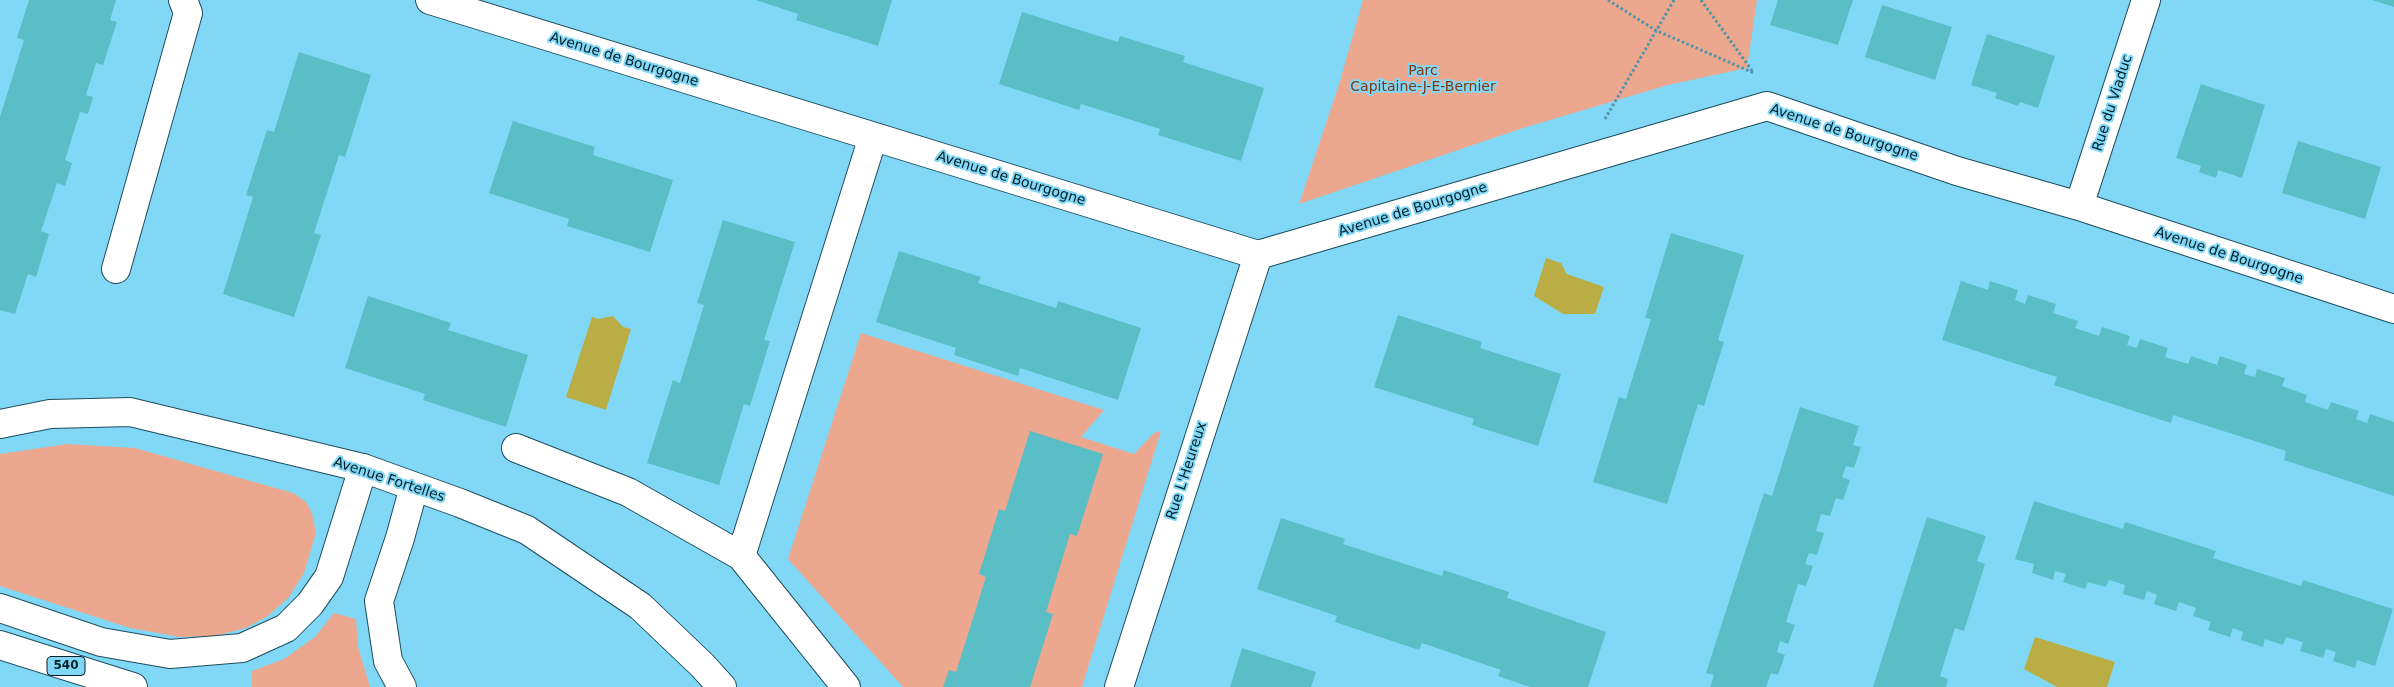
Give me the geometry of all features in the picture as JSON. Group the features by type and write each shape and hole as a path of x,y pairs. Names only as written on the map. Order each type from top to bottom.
{"main road":[{"path":"116,269 188,13 183,0"},
{"name":"Avenue de Bourgogne","path":"430,0 1258,255 1767,106 1957,171 2079,206 2394,309"},
{"name":"Rue du Viaduc","path":"2079,206 2146,0"},
{"path":"740,556 873,137"},
{"name":"Rue L'Heureux","path":"1119,687 1258,255"},
{"name":"Avenue Fortelles","path":"0,424 50,414 130,412 363,468 460,503 527,530 640,606 702,665 722,687"},
{"path":"516,448 628,492 740,556 846,687"},
{"path":"0,608 101,642 170,654 242,648 286,628 310,604 329,577 363,468"},
{"path":"402,687 388,661 379,600 414,487"},
{"name":"540","path":"0,645 133,687"}],"path":[{"path":"1608,0 1655,30 1754,73"},
{"path":"1583,160 1655,30 1674,0"},
{"path":"1701,0 1754,73 1767,106"}],"green space":[{"name":"Parc Capitaine-J-E-Bernier","path":"1363,0 1757,0 1747,68 1668,85 1523,128 1299,204 1340,81"},
{"path":"861,333 1104,410 1081,437 1134,454 1154,433 1161,431 1082,687 903,687 788,559"},
{"path":"67,444 135,448 293,493 306,502 312,513 316,533 304,573 289,597 268,616 246,628 215,636 180,637 130,628 0,586 0,454"},
{"path":"334,613 356,619 358,647 370,687 252,687 252,671 284,659 315,637"}],"shaded area":[{"path":"1546,258 1561,263 1567,274 1604,287 1595,314 1563,314 1534,296"},
{"path":"613,316 623,327 631,329 606,410 566,397 592,317 598,319"},
{"path":"2035,637 2115,662 2107,687 2057,687 2024,669"}],"building":[{"path":"29,0 116,0 110,20 117,22 103,65 96,63 86,95 93,97 88,114 80,112 65,160 72,163 65,186 57,183 41,231 49,234 36,277 28,274 15,314 0,310 0,117 24,40 17,38"},
{"path":"756,0 892,0 878,46 796,20 798,14"},
{"path":"1778,0 1853,0 1838,45 1770,25"},
{"path":"2372,0 2394,0 2394,7"},
{"path":"1882,5 1952,27 1935,80 1865,57"},
{"path":"1022,12 1118,42 1120,36 1185,56 1183,62 1264,88 1241,161 1158,135 1160,129 1081,104 1079,110 999,84"},
{"path":"1987,34 2055,56 2038,108 2020,102 2018,106 1995,98 1997,93 1971,85"},
{"path":"299,52 371,75 345,157 339,155 314,233 321,235 294,317 223,294 253,197 246,195 267,130 274,132"},
{"path":"2201,84 2265,105 2242,178 2218,170 2216,178 2199,172 2201,166 2176,158"},
{"path":"513,121 595,147 593,155 673,180 650,252 567,226 569,219 489,193"},
{"path":"2298,141 2381,167 2365,219 2282,193"},
{"path":"723,220 795,242 764,340 770,341 750,406 744,404 719,485 647,463 673,380 680,383 704,305 697,303"},
{"path":"1671,233 1744,255 1718,340 1724,342 1704,406 1698,404 1667,504 1593,482 1619,397 1626,399 1651,319 1645,318"},
{"path":"899,251 981,277 978,283 1056,308 1058,301 1141,328 1118,400 1020,368 1018,376 954,355 956,348 876,322"},
{"path":"1961,281 1988,290 1990,281 2018,290 2015,300 2025,304 2028,295 2056,304 2053,313 2078,321 2075,328 2099,336 2102,327 2130,336 2127,345 2137,348 2140,339 2168,348 2165,357 2188,364 2191,356 2217,365 2220,356 2247,365 2244,374 2255,377 2257,369 2285,378 2282,386 2307,395 2305,402 2328,410 2331,402 2359,411 2356,419 2367,423 2370,414 2394,422 2394,496 2284,460 2286,451 2173,415 2171,423 2054,385 2057,377 1942,340"},
{"path":"368,296 451,323 448,330 528,355 506,427 423,400 425,394 345,368"},
{"path":"1398,315 1482,342 1480,348 1561,374 1538,446 1472,425 1474,419 1374,387"},
{"path":"1800,407 1859,426 1853,445 1861,447 1854,468 1846,466 1842,477 1850,480 1843,500 1836,498 1830,516 1821,514 1816,531 1824,533 1817,555 1809,553 1805,564 1813,566 1806,586 1798,584 1786,622 1795,625 1788,644 1780,641 1777,652 1785,655 1778,675 1771,673 1766,687 1710,687 1714,675 1706,673 1764,493 1772,496"},
{"path":"1030,431 1103,454 1077,536 1070,534 1046,612 1053,614 1030,687 943,687 949,670 956,672 986,577 979,574 999,509 1005,511"},
{"path":"2034,501 2123,529 2125,522 2216,551 2213,558 2301,586 2303,580 2393,609 2375,666 2357,660 2355,668 2333,661 2336,652 2326,649 2323,658 2300,651 2303,642 2286,637 2283,645 2265,639 2263,647 2241,640 2243,632 2233,628 2230,637 2208,630 2211,622 2193,616 2196,608 2179,602 2176,611 2154,604 2157,595 2147,591 2144,600 2123,594 2125,585 2109,580 2106,587 2088,582 2085,589 2063,582 2066,574 2055,571 2053,580 2032,573 2034,564 2015,559"},
{"path":"1927,517 1986,536 1977,561 1985,564 1964,631 1955,628 1940,676 1948,679 1946,687 1873,687"},
{"path":"1281,518 1345,539 1343,544 1442,576 1444,570 1509,592 1507,598 1606,632 1588,687 1530,687 1498,676 1501,670 1422,643 1419,650 1335,622 1337,616 1257,589"},
{"path":"1242,648 1316,672 1311,687 1230,687"}]}
